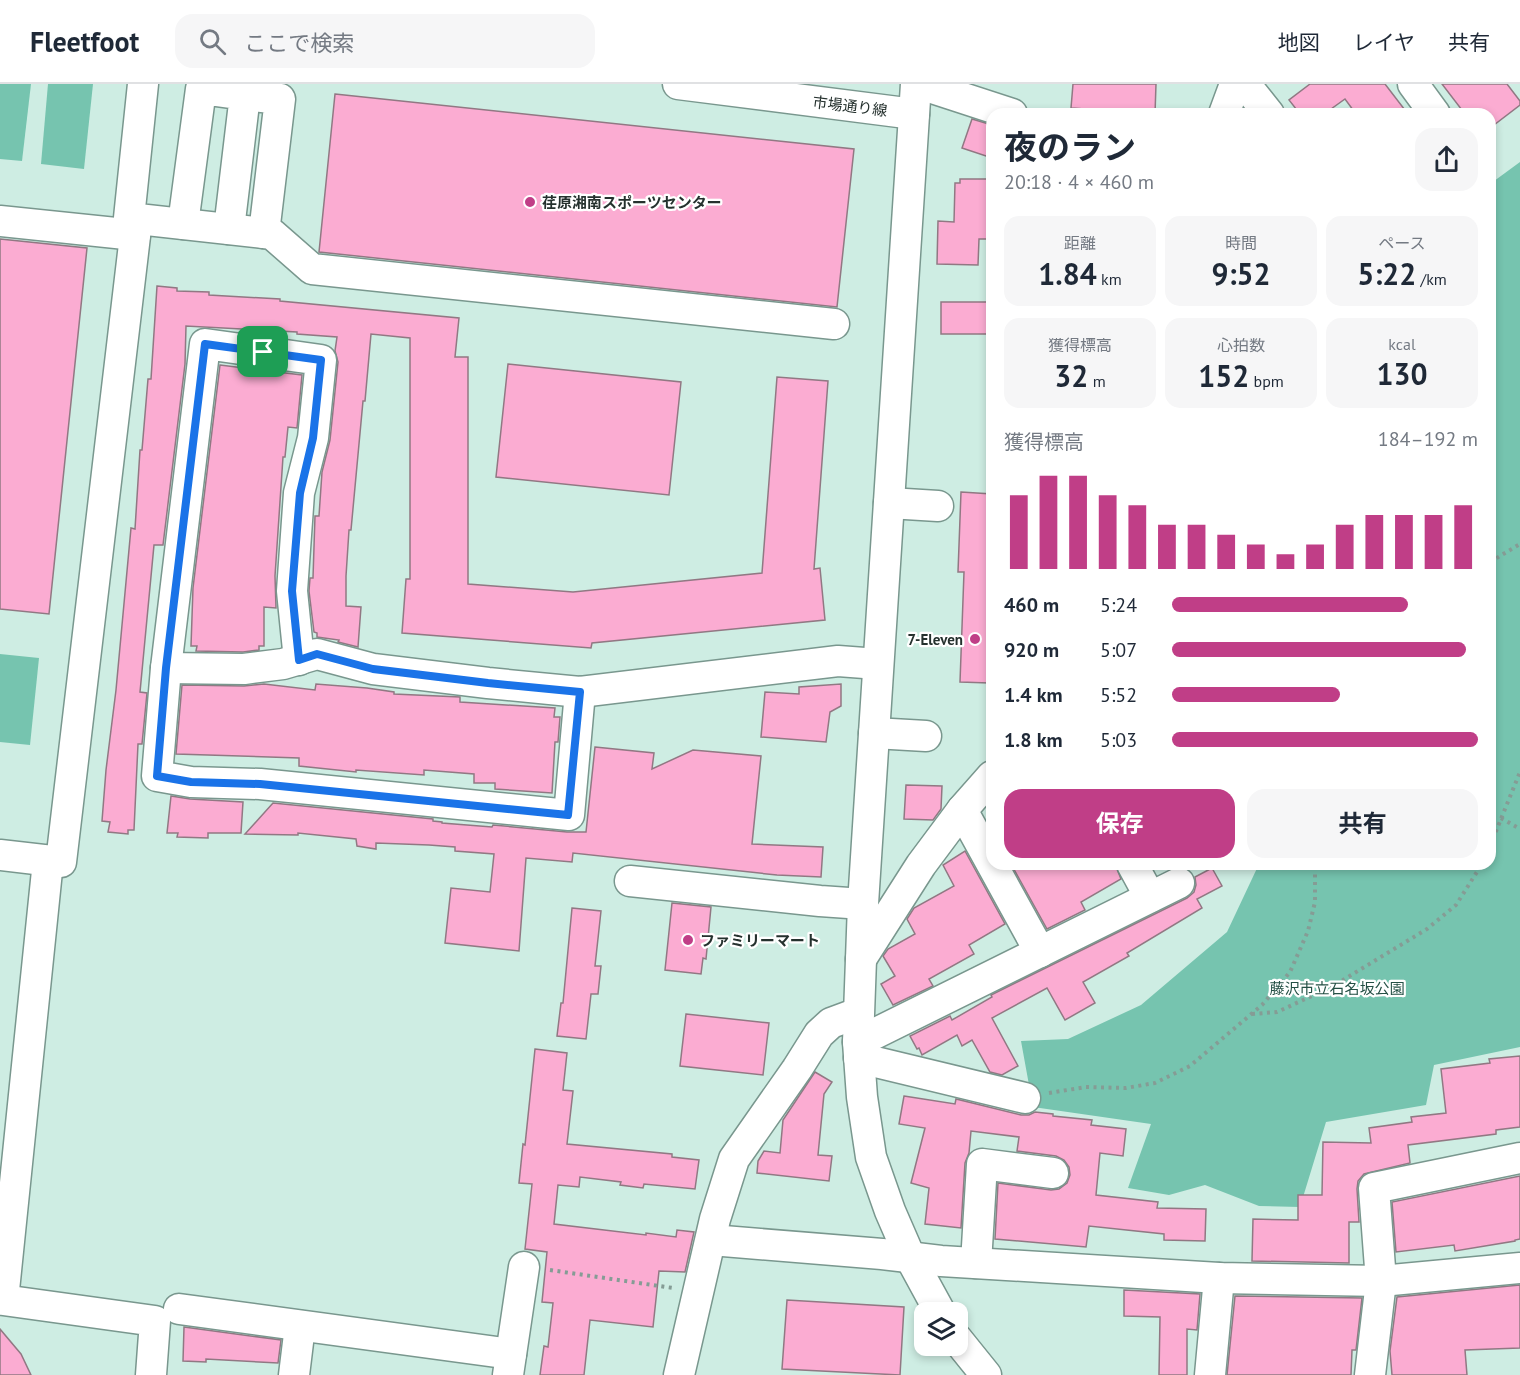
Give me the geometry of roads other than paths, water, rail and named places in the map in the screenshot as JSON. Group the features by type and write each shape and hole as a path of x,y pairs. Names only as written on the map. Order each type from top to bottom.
{"street":[{"path":"0,855 61,862 136,227 129,218 143,84"},
{"name":"市場通り線","path":"678,84 914,114"},
{"path":"935,1302 910,1257 890,1211 872,1157 862,1097 858,1038 863,904 914,114 918,84 993,108"},
{"path":"1226,108 1234,84"},
{"path":"1245,84 1264,108"},
{"path":"1413,84 1431,108"},
{"path":"183,224 201,89 280,99 264,233"},
{"path":"229,229 245,94"},
{"path":"0,221 136,227 183,224 264,233 272,234 312,269 834,324"},
{"path":"299,660 292,591 300,493 313,438 321,360 205,344 166,668 157,776 191,782 260,784 568,815 580,692"},
{"path":"889,503 938,506"},
{"path":"166,668 269,667 317,654 373,669 580,692 838,661 878,664"},
{"path":"874,733 926,736"},
{"path":"861,959 921,865 962,810 986,783"},
{"path":"962,810 986,854"},
{"path":"48,861 3,1300 155,1321 151,1375"},
{"path":"995,870 1040,952"},
{"path":"1135,870 1150,897"},
{"path":"630,880 863,904"},
{"path":"858,1038 1179,883"},
{"path":"679,1375 711,1240 728,1178 739,1152 797,1070 819,1034 831,1023 858,1038 1025,1098"},
{"path":"1370,1375 1381,1281 1374,1188 1520,1158"},
{"path":"976,1263 982,1164 1053,1173"},
{"path":"711,1240 976,1263 1219,1278 1381,1281 1520,1268"},
{"path":"179,1309 300,1326 510,1365 524,1267"},
{"path":"1210,1375 1219,1278"},
{"path":"294,1375 300,1326"},
{"path":"968,1353 986,1375"}],"place":[{"name":"荏原湘南スポーツセンター","path":"530,202"},
{"name":"7-Eleven","path":"975,639"},
{"name":"ファミリーマート","path":"688,940"}],"park label":[{"name":"藤沢市立石名坂公園","path":"1337,988"}]}
